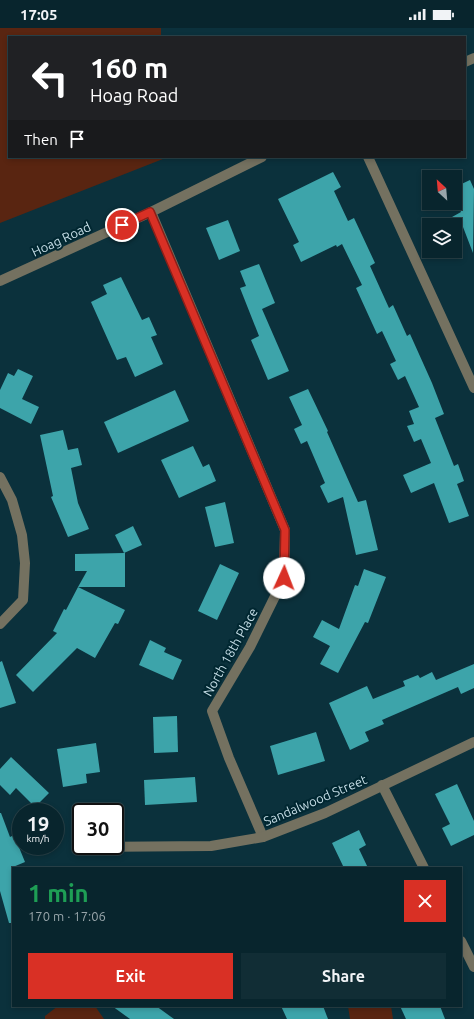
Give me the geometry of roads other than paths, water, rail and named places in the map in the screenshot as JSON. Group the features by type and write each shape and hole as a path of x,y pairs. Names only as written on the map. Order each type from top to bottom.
{"street":[{"name":"Hoag Road","path":"0,281 150,212 260,158"},
{"path":"368,158 474,388"},
{"name":"North 18th Place","path":"150,212 285,530 284,578 250,647 212,711 229,758 263,837"},
{"path":"0,477 12,500 22,535 25,563 23,600 0,624"},
{"name":"Sandalwood Street","path":"124,847 211,846 263,837 325,813 474,742"},
{"path":"382,785 423,867"},
{"path":"462,943 474,967"}]}
